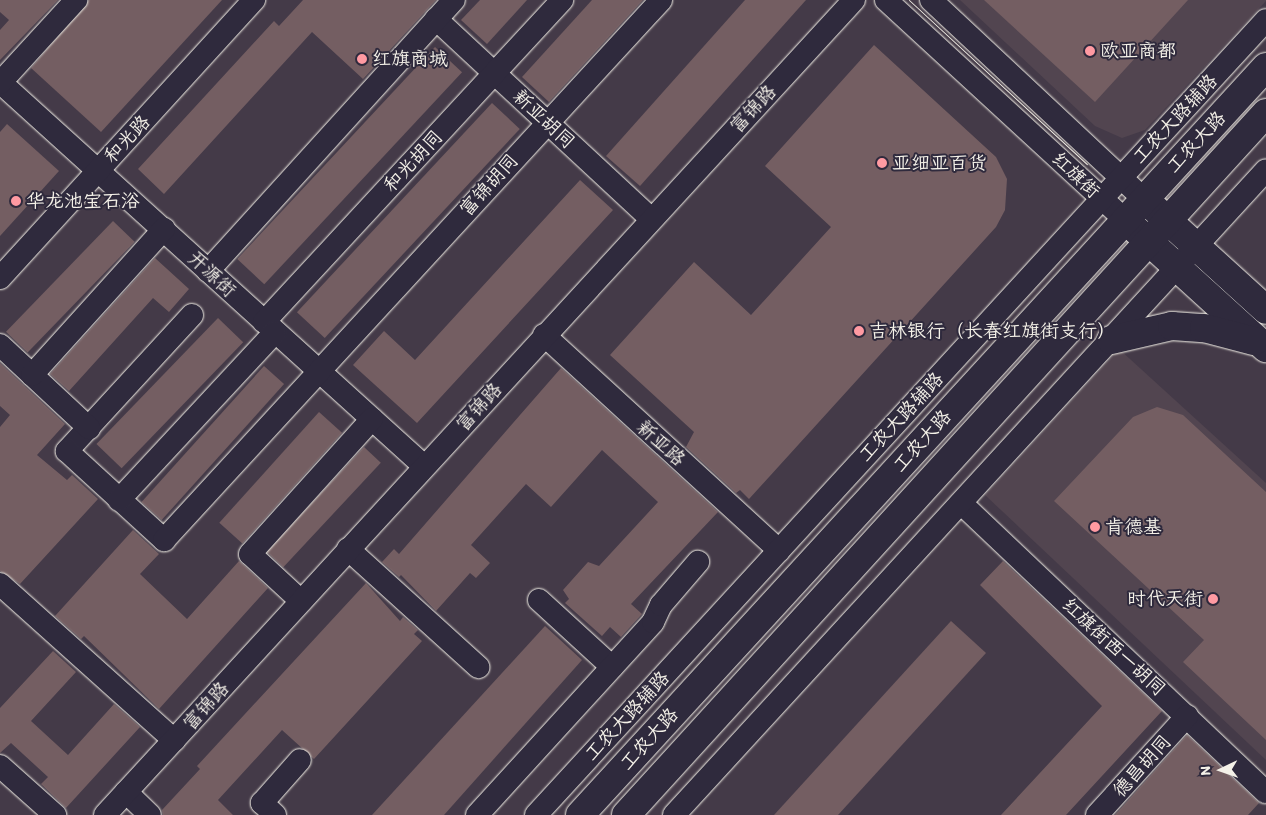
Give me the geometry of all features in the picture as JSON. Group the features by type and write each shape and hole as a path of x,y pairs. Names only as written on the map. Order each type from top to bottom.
{"main road":[{"name":"工农大路","path":"580,815 1266,67"},
{"name":"工农大路","path":"626,815 1266,114"},
{"name":"红旗街","path":"1144,199 1266,310"},
{"name":"红旗街","path":"1125,220 1262,345"},
{"path":"1112,340 1172,326 1204,328 1262,345"}],"street":[{"path":"0,83 76,0"},
{"name":"和光路","path":"0,278 254,0"},
{"path":"208,271 454,0"},
{"name":"和光胡同","path":"120,500 270,327 562,0"},
{"name":"富锦胡同","path":"120,500 164,540 546,122 661,0"},
{"name":"富锦路","path":"106,815 650,219 854,0"},
{"name":"红旗街","path":"886,0 1125,220"},
{"name":"红旗街","path":"931,0 1144,199"},
{"name":"新亚胡同","path":"436,19 650,219"},
{"name":"工农大路辅路","path":"536,815 1266,20"},
{"name":"开源街","path":"0,83 164,229 424,466"},
{"path":"674,815 1266,170"},
{"path":"32,375 164,229"},
{"path":"120,500 67,451 192,315"},
{"name":"新亚路","path":"544,336 779,550"},
{"path":"0,345 89,428"},
{"path":"301,601 250,554 372,419"},
{"name":"红旗街西一胡同","path":"961,503 1266,792"},
{"path":"348,549 478,667"},
{"path":"477,815 612,667 698,562"},
{"path":"0,584 174,740"},
{"path":"539,600 612,667"},
{"name":"德昌胡同","path":"1097,815 1187,716"},
{"path":"275,815 262,803 300,760"},
{"path":"0,766 55,815"},
{"path":"126,792 150,815"}],"shaded area":[{"path":"960,0 1266,1 1145,130 1122,138 1095,126"},
{"name":"时代天街","path":"1119,349 1266,483 1266,760 985,495"}],"building":[{"path":"0,0 58,0 0,60 0,30 9,20 0,12"},
{"path":"89,0 222,0 101,132 31,68"},
{"path":"303,0 436,0 363,79 312,32 164,194 138,169 274,21 279,26"},
{"path":"480,0 527,0 487,44 461,20"},
{"path":"592,0 643,0 549,102 522,77"},
{"path":"745,0 806,0 640,186 606,156"},
{"name":"欧亚商都","path":"984,0 1188,0 1095,102"},
{"path":"874,45 996,157 1007,179 1005,210 996,227 749,499 740,490 736,493 686,447 694,432 610,355 694,262 751,315 831,227 765,166"},
{"path":"435,47 462,72 264,284 237,259"},
{"path":"492,103 520,129 325,338 297,312"},
{"name":"华龙池宝石浴","path":"7,124 59,171 0,236 0,132"},
{"path":"580,180 613,210 417,423 353,365 384,331 415,360"},
{"path":"113,221 135,242 28,353 6,332"},
{"path":"155,258 189,289 169,312 153,298 69,391 50,374"},
{"path":"218,318 243,342 122,468 96,444"},
{"path":"0,363 65,424 37,455 67,480 72,475 98,499 20,584 0,571 0,427 10,415 0,406"},
{"path":"264,366 284,384 162,520 142,502"},
{"path":"561,368 718,512 631,604 642,614 621,637 610,627 602,636 565,603 569,599 563,590 588,562 599,566 658,502 602,450 551,507 526,484 471,545 490,563 476,578 470,573 436,611 401,575 399,577 382,562 394,549 399,554"},
{"name":"时代天街","path":"1157,407 1183,415 1266,492 1266,740 1183,662 1204,640 1054,501 1133,417"},
{"path":"319,412 342,433 242,543 219,523"},
{"path":"364,447 381,463 283,567 266,552"},
{"path":"133,530 159,554 140,574 187,619 239,561 268,588 159,709 84,636 81,639 55,616"},
{"path":"1003,561 1162,711 1066,815 1001,815 1102,706 980,585"},
{"path":"366,583 400,621 403,617 418,630 414,634 422,641 314,759 282,730 218,800 233,815 163,815 162,810 200,769 197,766"},
{"path":"951,621 986,653 838,815 774,815"},
{"path":"545,626 582,660 444,815 372,815"},
{"path":"53,651 76,672 31,721 68,755 114,704 140,727 66,808 41,784 48,777 11,743 0,753 0,708"},
{"path":"1187,735 1259,803 1248,815 1115,815"}],"tram line":[{"path":"909,0 1087,164"}],"place":[{"name":"欧亚商都","path":"1090,51"},
{"name":"红旗商城","path":"362,59"},
{"name":"亚细亚百货","path":"882,163"},
{"name":"华龙池宝石浴","path":"16,201"},
{"name":"吉林银行（长春红旗街支行）","path":"859,331"},
{"name":"肯德基","path":"1095,527"},
{"name":"时代天街","path":"1213,599"}]}
